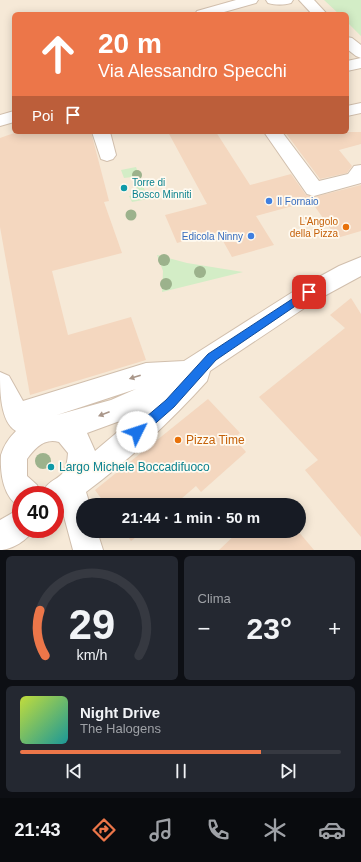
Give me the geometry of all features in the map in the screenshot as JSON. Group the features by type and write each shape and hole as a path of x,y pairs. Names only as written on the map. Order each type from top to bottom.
{"street":[{"path":"209,12 251,0"},
{"path":"273,0 286,0"},
{"path":"306,0 318,12"},
{"path":"349,42 361,53"},
{"path":"349,66 361,63"},
{"path":"349,111 361,108"},
{"path":"0,120 12,117"},
{"path":"102,134 107,155"},
{"path":"274,134 314,189 354,178 361,171"},
{"path":"10,475 22,442 28,436 52,428 88,421 139,401 212,357 309,292 359,272"},
{"path":"64,490 170,404 212,357"},
{"path":"17,416 146,374 187,372"},
{"path":"0,384 17,416 21,420 52,428 74,436 82,449 82,467 64,490"},
{"path":"64,496 88,550"},
{"path":"0,538 12,529"}],"shaded area":[{"path":"0,0 361,0 361,550 0,550"}],"green space":[{"path":"324,0 361,0 361,36 349,24 349,12 337,12"},
{"path":"136,167 148,199 132,202 129,196 138,194 132,177 124,178 121,170"},
{"path":"157,255 187,263 243,272 162,292 163,271"}],"building":[{"path":"349,132 361,132 361,144 339,150 352,166 347,173 320,179 286,134 349,134"},
{"path":"12,134 92,134 109,201 104,202 122,253 52,271 68,335 131,317 146,360 30,395 0,227 0,138"},
{"path":"169,134 217,134 250,185 291,174 306,195 314,197 361,185 361,231 337,238 311,201 256,216 274,245 232,257 218,232 177,243 165,215 207,204"},
{"path":"351,298 361,314 361,537 305,470 318,460 259,397 345,328 330,315"},
{"path":"208,399 240,433 234,438 246,452 201,492 196,486 182,498 101,498 95,490"},
{"path":"232,538 304,538 314,550 219,550"}],"place":[{"name":"Torre di Bosco Minniti","path":"124,188"},
{"name":"Il Fornaio","path":"269,201"},
{"name":"L'Angolo della Pizza","path":"346,227"},
{"name":"Edicola Ninny","path":"251,236"},
{"name":"Pizza Time","path":"178,440"},
{"name":"Largo Michele Boccadifuoco","path":"51,467"}],"route":[{"path":"137,432 170,404 212,357 309,292"}]}
